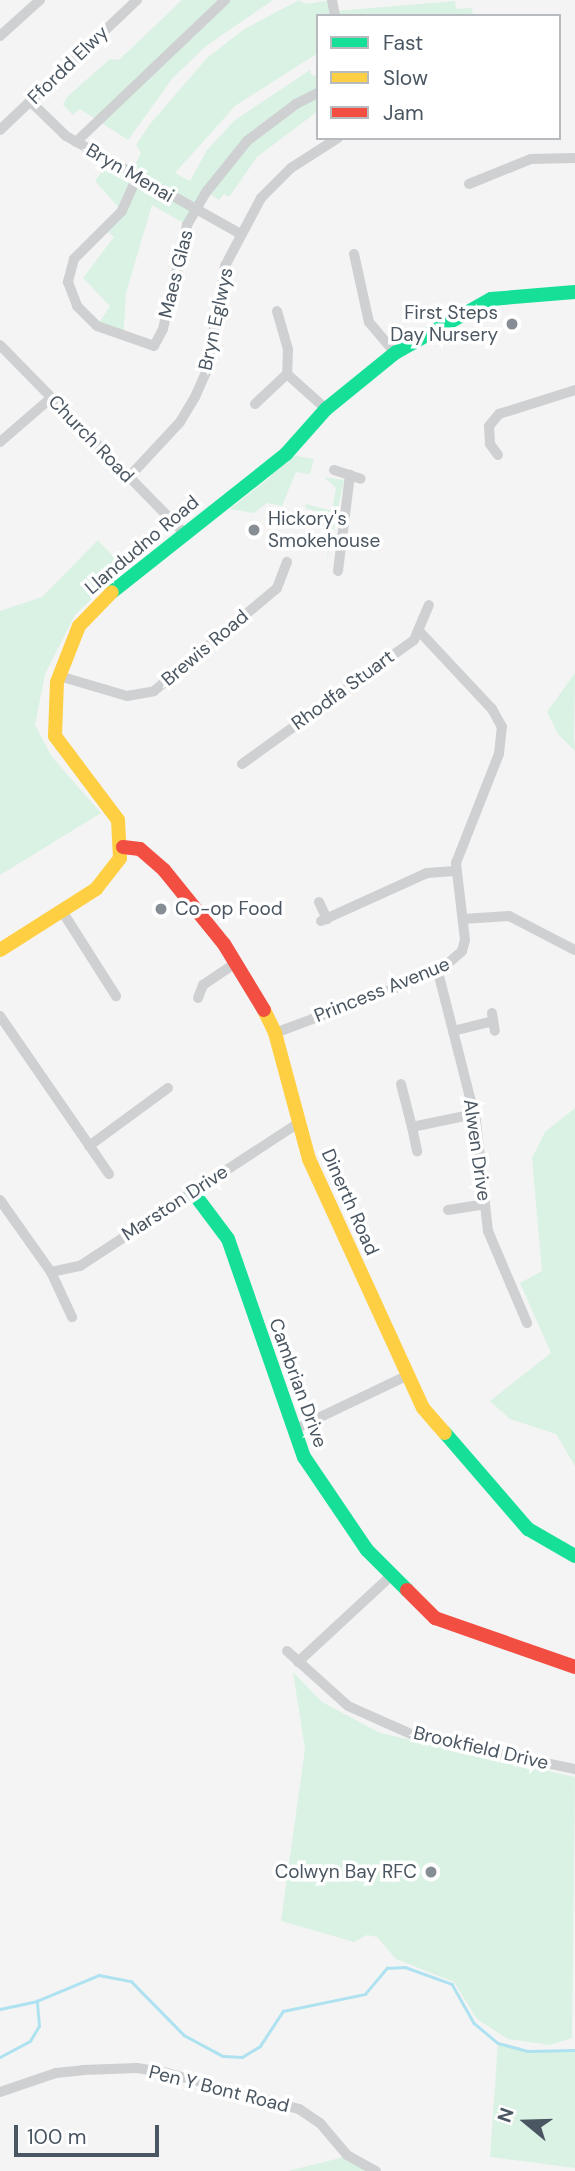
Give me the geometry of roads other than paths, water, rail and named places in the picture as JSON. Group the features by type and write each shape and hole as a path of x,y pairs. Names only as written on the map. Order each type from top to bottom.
{"street":[{"path":"0,36 40,0"},
{"name":"Ffordd Elwy","path":"2,125 136,0"},
{"path":"76,142 225,0"},
{"path":"196,210 225,164 247,141 272,120 316,94"},
{"name":"Bryn Menai","path":"30,101 76,142 239,233"},
{"name":"Bryn Eglwys","path":"128,478 180,422 195,397 214,337 219,288 239,233 261,198 291,168 335,140"},
{"path":"469,184 531,159 575,158"},
{"name":"Maes Glas","path":"137,177 122,211 80,251 69,270 77,306 110,335 154,346 163,329 178,254 196,210"},
{"path":"355,254 369,322 395,353"},
{"name":"Llandudno Road","path":"122,847 118,820 55,736 53,703 59,676 79,626 119,585 183,532 286,454 326,409 395,353 491,299 575,292"},
{"path":"278,312 288,349 288,374 326,409"},
{"name":"Church Road","path":"0,345 183,532"},
{"path":"255,404 288,374"},
{"path":"498,455 489,444 489,426 499,414 575,390"},
{"path":"0,442 51,398"},
{"path":"334,470 361,479"},
{"path":"338,571 350,475"},
{"name":"Brewis Road","path":"59,676 127,695 154,691 277,588 287,562"},
{"path":"319,902 324,920 427,873 455,871 499,754 502,727 492,709 420,632 429,605"},
{"name":"Rhodfa Stuart","path":"242,764 420,632"},
{"path":"0,950 62,911 107,878 122,847"},
{"name":"Dinerth Road","path":"122,847 139,849 164,870 236,963 275,1033 297,1124 406,1376 438,1429 506,1507 546,1543 575,1556"},
{"name":"Princess Avenue","path":"275,1033 451,965 462,951 463,919 455,871"},
{"path":"62,911 116,996"},
{"path":"463,919 509,916 575,950"},
{"path":"197,1000 203,985 236,963"},
{"name":"Alwen Drive","path":"438,972 474,1114 488,1231 527,1323"},
{"path":"0,1016 109,1174"},
{"path":"453,1031 493,1022"},
{"path":"401,1084 417,1151"},
{"path":"89,1146 168,1088"},
{"path":"412,1127 474,1114"},
{"name":"Marston Drive","path":"51,1272 80,1266 297,1124"},
{"name":"Cambrian Drive","path":"192,1191 228,1239 304,1457 367,1550 435,1618 575,1667"},
{"path":"0,1200 51,1272 72,1317"},
{"path":"448,1210 485,1204"},
{"path":"293,1430 406,1376"},
{"path":"298,1662 392,1575"},
{"name":"Brookfield Drive","path":"287,1651 348,1706 413,1735 575,1769"},
{"name":"Pen Y Bont Road","path":"0,2092 56,2073 137,2068 167,2073 299,2109 320,2123 347,2155 376,2171"}],"waterway":[{"path":"0,2009 37,2001 99,1975 131,1981 184,2035 223,2056 242,2057 260,2046 283,2011 365,1994 387,1968 405,1967 452,1984 474,2023 498,2043 527,2051 575,2050"},
{"path":"0,2057 30,2041 39,2026 37,2001"}],"place":[{"name":"First Steps Day Nursery","path":"512,324"},
{"name":"Hickory's Smokehouse","path":"254,530"},
{"name":"Co-op Food","path":"161,909"},
{"name":"Colwyn Bay RFC","path":"431,1872"}]}
